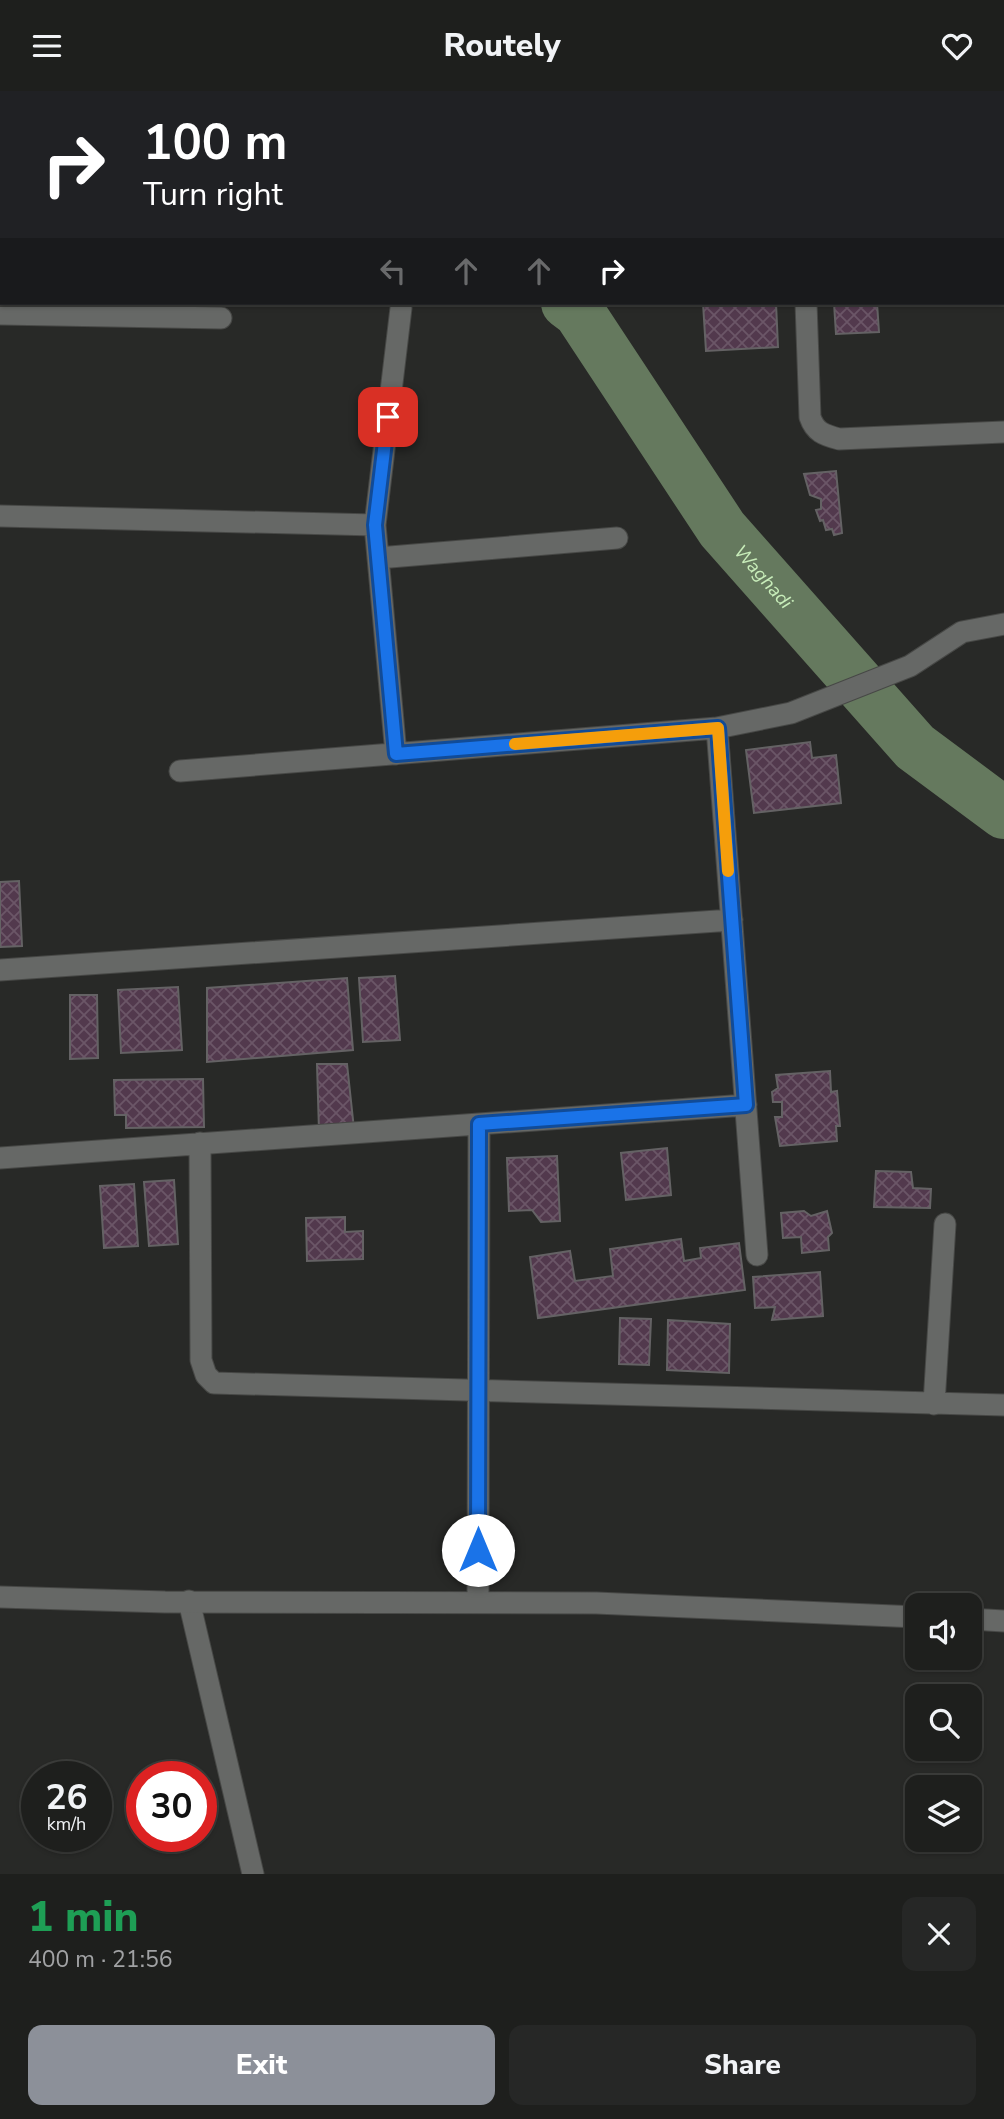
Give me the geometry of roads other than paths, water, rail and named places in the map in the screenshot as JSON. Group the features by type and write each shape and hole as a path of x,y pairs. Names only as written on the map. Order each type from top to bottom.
{"street":[{"path":"806,305 810,417 813,426 821,433 839,439 1004,432"},
{"path":"396,754 375,525 401,308"},
{"path":"0,314 221,318"},
{"path":"0,516 375,525"},
{"path":"378,558 617,538"},
{"path":"180,771 718,728 791,713 910,666 962,632 1004,624"},
{"path":"718,728 757,1255"},
{"path":"0,970 732,920"},
{"path":"0,1158 746,1105"},
{"path":"478,1602 479,1124"},
{"path":"200,1143 201,1360 206,1375 214,1384 1004,1405"},
{"path":"934,1404 945,1224"},
{"path":"0,1597 188,1601 596,1603 905,1616"},
{"path":"188,1601 253,1874"},
{"path":"982,1620 1004,1621"}],"waterway":[{"name":"Waghadi","path":"570,305 579,312 722,529 915,747 1004,813"}]}
